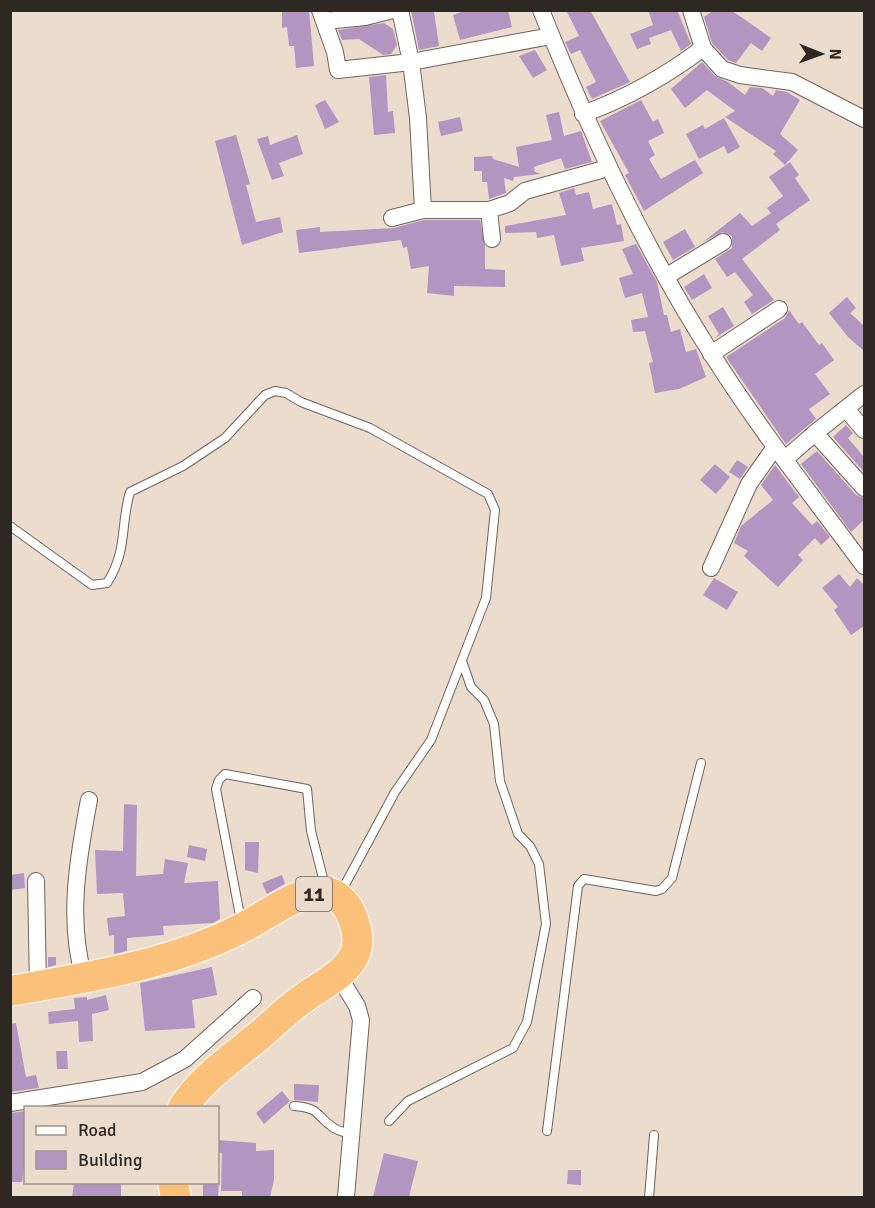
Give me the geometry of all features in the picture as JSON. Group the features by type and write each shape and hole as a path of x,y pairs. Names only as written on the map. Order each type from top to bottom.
{"highway":[{"name":"11","path":"24,989 84,978 196,950 243,928 300,896 332,895 351,912 358,946 352,959 338,975 302,999 219,1066 192,1093 184,1106"}],"street":[{"path":"393,10 365,17 323,16 338,62 338,70 411,62 551,36"},
{"path":"400,10 411,62 418,118 423,210"},
{"path":"541,10 583,114 608,168 711,354 780,453 864,566"},
{"path":"691,10 703,48 722,69 740,75 792,82 864,119"},
{"path":"583,114 632,94 676,68 703,48"},
{"path":"392,218 423,210 489,210 510,203 525,191 608,168"},
{"path":"489,210 492,239"},
{"path":"667,276 723,242"},
{"path":"711,354 779,309"},
{"path":"711,568 748,484 780,453 815,434 864,394"},
{"path":"846,409 864,430"},
{"path":"815,434 864,488"},
{"path":"84,978 79,959 76,897 79,851 89,800"},
{"path":"24,989 36,881"},
{"path":"338,975 357,1006 361,1020 346,1197"},
{"path":"10,1103 73,1101 142,1082 185,1059 253,998"}],"lane":[{"path":"10,526 92,585 107,583 118,563 123,545 125,510 130,492 183,466 225,438 266,395 275,392 286,393 301,402 370,428 488,494 495,510 486,598 462,661 430,740 332,895"},
{"path":"389,1121 408,1101 513,1048 528,1022 546,924 539,864 530,846 518,834 500,781 494,724 484,700 471,687 462,661"},
{"path":"547,1131 578,886 584,879 656,891 662,889 672,878 701,763"},
{"path":"243,928 216,789 219,780 225,774 307,789 311,831 332,895"},
{"path":"294,1106 314,1110 334,1128 352,1135"},
{"path":"649,1197 654,1135"}],"building":[{"path":"282,10 309,10 314,66 296,68 294,46 289,46 287,27 282,28"},
{"path":"411,10 434,12 439,46 419,50"},
{"path":"467,10 508,10 512,27 460,40 453,15"},
{"path":"566,10 590,10 630,82 592,99 586,87 596,82 580,50 571,54 565,42 579,36"},
{"path":"648,10 677,10 691,44 681,51 671,30 649,38 651,44 637,49 630,34 653,25"},
{"path":"714,10 731,10 771,38 762,51 751,43 736,63 728,60 712,43 704,17"},
{"path":"384,23 393,29 397,45 391,54 383,55 359,39 342,40 338,30"},
{"path":"535,50 547,70 533,78 519,56"},
{"path":"702,62 715,76 728,82 745,95 750,87 762,88 773,96 776,90 787,92 800,100 780,134 798,150 785,165 773,154 776,151 725,117 735,111 707,90 685,108 671,89"},
{"path":"386,75 388,112 393,111 395,133 374,135 369,77"},
{"path":"325,100 339,122 325,129 315,105"},
{"path":"641,100 653,122 658,119 664,133 648,141 655,155 649,159 661,179 695,160 703,173 644,211 625,175 629,173 600,121"},
{"path":"559,112 564,136 581,131 592,162 565,169 561,158 534,167 535,172 541,174 514,177 513,181 504,178 506,193 489,199 487,182 482,182 482,171 474,171 474,157 492,156 493,159 519,167 516,147 552,140 546,115"},
{"path":"460,117 463,131 441,136 438,122"},
{"path":"724,118 740,147 728,154 724,146 699,159 686,134 703,125 705,129"},
{"path":"236,135 250,184 246,185 256,222 280,217 283,232 242,245 215,141"},
{"path":"297,135 303,154 279,163 284,176 272,180 257,139 268,136 270,145"},
{"path":"790,162 799,175 795,178 810,200 776,224 780,230 742,259 774,300 752,314 744,302 753,295 735,272 727,277 715,259 732,248 732,236 722,232 703,242 740,213 752,226 771,213 767,208 783,196 769,177"},
{"path":"574,188 576,195 589,192 593,209 612,204 617,225 621,224 624,241 581,248 584,261 561,266 554,235 537,238 536,232 505,233 505,226 566,215 559,193"},
{"path":"424,220 480,220 485,246 485,269 505,270 505,287 454,286 454,296 427,293 429,266 411,269 407,247 403,248 401,240 299,253 296,230 320,227 320,232 394,228"},
{"path":"685,229 695,247 673,260 663,242"},
{"path":"636,244 657,282 664,315 667,315 671,332 680,329 686,352 696,349 706,377 679,389 655,393 649,363 653,362 645,331 633,332 631,320 648,317 642,293 625,298 619,278 633,274 622,249"},
{"path":"704,274 712,288 692,300 684,287"},
{"path":"847,297 856,308 850,313 864,326 864,351 848,337 829,313"},
{"path":"723,307 734,326 715,338 719,334 708,316"},
{"path":"789,310 799,324 802,322 819,345 822,343 834,360 815,374 830,394 809,409 816,419 786,444 726,357 785,318"},
{"path":"846,425 853,433 848,438 864,457 864,472 833,437"},
{"path":"817,451 856,495 864,498 864,520 851,532 801,464"},
{"path":"737,460 748,467 740,479 729,472"},
{"path":"715,464 730,477 716,494 700,480"},
{"path":"775,465 799,497 792,503 812,525 817,521 830,537 821,545 815,538 798,555 803,560 778,587 744,556 748,551 734,543 741,526 773,500 761,485"},
{"path":"839,574 850,587 857,578 864,585 864,626 851,635 834,610 838,607 822,588"},
{"path":"714,578 738,592 727,610 703,595"},
{"path":"124,804 137,805 136,876 163,874 165,859 188,863 184,883 218,881 220,919 213,923 163,926 164,935 127,938 127,951 114,954 114,935 109,936 107,918 125,916 123,893 97,894 95,850 123,851"},
{"path":"245,842 259,842 258,873 245,870"},
{"path":"189,845 207,849 205,861 187,857"},
{"path":"24,873 25,888 10,890 10,875"},
{"path":"282,875 285,884 267,894 262,883"},
{"path":"48,957 56,957 56,965 48,967"},
{"path":"212,967 217,995 192,1000 195,1028 145,1031 140,983"},
{"path":"106,995 109,1010 92,1014 93,1041 79,1042 78,1021 49,1024 48,1012 75,1009 74,998 87,997 87,1000"},
{"path":"16,1023 26,1077 36,1075 39,1088 10,1092 10,1024"},
{"path":"56,1051 67,1051 68,1069 57,1069"},
{"path":"294,1084 319,1085 318,1102 294,1100"},
{"path":"282,1091 290,1101 264,1124 256,1113"},
{"path":"24,1111 22,1182 10,1182 10,1113"},
{"path":"219,1140 256,1143 256,1151 274,1150 274,1180 270,1197 242,1197 242,1191 221,1191 222,1153 219,1152"},
{"path":"384,1153 418,1161 409,1197 373,1197"},
{"path":"568,1170 581,1170 581,1185 567,1184"},
{"path":"74,1184 121,1184 121,1197 72,1197"},
{"path":"203,1184 219,1184 218,1197 203,1197"}]}
